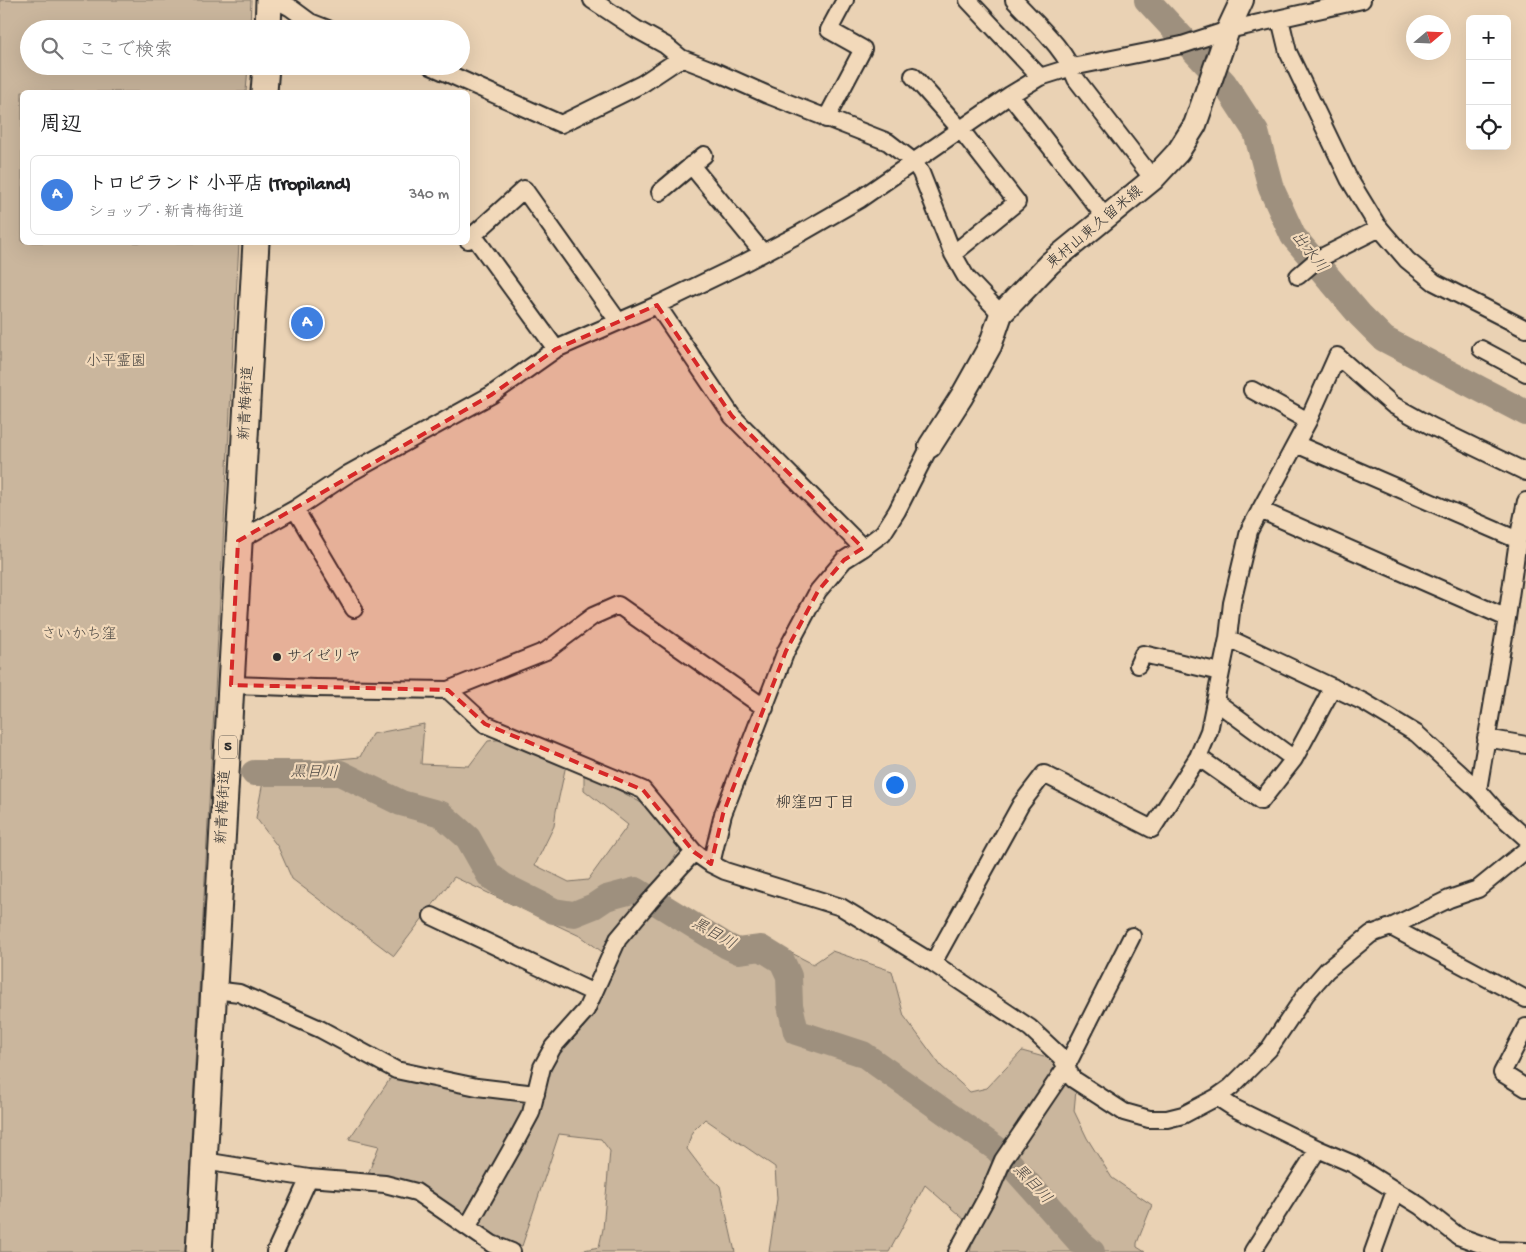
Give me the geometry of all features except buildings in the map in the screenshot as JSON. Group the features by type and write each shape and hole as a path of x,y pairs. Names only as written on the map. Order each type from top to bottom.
{"main road":[{"path":"268,20 269,0"},
{"name":"東村山東久留米線","path":"930,446 962,396 990,346 1001,314 1050,263 1153,179 1170,162 1188,138 1213,75 1228,30 1242,0"},
{"path":"264,90 265,75"},
{"name":"新青梅街道","path":"199,1252 256,245"}],"street":[{"path":"276,0 307,20"},
{"path":"592,0 636,29 665,45 681,58 826,119 888,142 914,162 922,173 953,254 966,277 1001,314"},
{"path":"826,119 863,49 829,30 845,0"},
{"path":"1014,0 1062,53 1072,67 1076,79 1153,179"},
{"path":"238,541 348,474 491,395 556,349 657,305 763,253 860,199 1010,95 1040,77 1072,67 1188,43 1228,30 1362,0"},
{"path":"971,1 1040,77"},
{"path":"1280,19 1288,52 1349,179 1380,228 1407,260 1434,282 1526,329"},
{"path":"451,75 561,124 642,84 681,58"},
{"path":"914,76 961,130 1017,202 953,254"},
{"path":"1010,95 1105,217"},
{"path":"660,192 704,155"},
{"path":"691,165 734,205 763,253"},
{"path":"470,237 524,189 618,321"},
{"path":"1298,276 1318,259 1380,228"},
{"path":"469,245 556,349"},
{"path":"657,305 732,416 863,548"},
{"path":"1481,349 1526,373"},
{"path":"933,963 1020,804 1044,774 1152,829 1198,757 1209,731 1228,638 1232,603 1249,531 1308,421 1337,356 1393,406 1526,472"},
{"path":"1252,390 1308,421"},
{"path":"1296,444 1518,540"},
{"path":"711,864 723,814 786,651 818,591 844,560 883,533 897,511 930,446"},
{"path":"1478,790 1518,540 1526,501"},
{"path":"295,508 354,609"},
{"path":"1260,510 1507,618"},
{"path":"231,685 448,690 546,650 593,616 618,606 765,708"},
{"path":"1228,638 1364,702 1417,734 1478,790 1498,813 1526,838"},
{"path":"1138,665 1144,654 1220,672"},
{"path":"1198,757 1261,801 1294,759 1333,687"},
{"path":"448,690 485,724 643,790 694,852 711,864 841,907 933,963 1030,1028 1061,1056 1073,1079 1124,1112 1149,1120 1167,1119 1183,1115 1217,1097 1231,1087 1269,1049 1306,994 1327,970 1372,934 1450,899 1478,889 1526,850"},
{"path":"1214,701 1294,759"},
{"path":"1486,738 1526,745"},
{"path":"468,1226 531,1113 542,1067 553,1047 586,1010 618,939 694,852"},
{"path":"432,916 594,993"},
{"path":"1391,927 1526,999"},
{"path":"957,1252 989,1193 1006,1156 1066,1066 1132,936"},
{"path":"214,990 239,993 320,1030 396,1070 477,1087 536,1094"},
{"path":"1526,1027 1502,1073 1526,1088"},
{"path":"1217,1097 1234,1108 1353,1164 1420,1206 1458,1236 1498,1251 1526,1251"},
{"path":"1253,1251 1318,1149"},
{"path":"204,1161 309,1178 385,1184 416,1192 492,1244 512,1252"},
{"path":"275,1252 309,1178"},
{"path":"1373,1252 1395,1191"}],"highlighted area":[{"path":"657,305 732,416 863,548 844,560 818,591 786,651 723,814 711,864 694,852 643,790 485,724 448,690 231,685 238,541 491,395 556,349"}],"green space":[{"name":"小平霊園","path":"0,0 251,0 250,20 20,20 20,75 247,75 246,90 20,90 20,245 239,245 185,1252 0,1252"},
{"path":"424,724 421,764 469,766 488,741 504,739 566,765 554,826 535,865 569,882 588,880 628,825 584,790 584,773 645,805 681,848 656,884 665,895 738,943 776,945 813,964 832,951 892,971 904,1016 941,1066 970,1092 987,1088 1022,1051 1051,1059 1076,1090 1074,1111 1087,1138 1112,1178 1152,1205 1137,1243 1137,1247 1145,1252 970,1252 976,1230 925,1185 889,1252 769,1252 777,1199 775,1167 705,1119 692,1132 687,1149 703,1170 720,1186 735,1252 574,1252 599,1247 603,1229 610,1151 601,1139 559,1134 522,1246 501,1241 415,1186 368,1174 379,1146 349,1139 392,1076 541,1100 549,1063 583,1028 616,962 582,937 454,877 394,956 292,879 278,847 256,818 266,766 360,757 372,734"}],"waterway":[{"name":"出水川","path":"1147,0 1224,83 1256,132 1271,188 1293,236 1360,315 1384,339 1526,413"},
{"name":"黒目川","path":"254,773 340,773 401,803 441,814 468,838 489,875 504,886 554,911 574,914 594,906 606,898 636,890 727,946 738,951 761,948 782,961 789,976 790,1005 796,1032 863,1054 997,1149 1081,1243 1092,1252"}],"place":[{"name":"トロピランド 小平店 (Tropiland)","path":"307,323"},
{"name":"サイゼリヤ","path":"277,657"}],"district":[{"name":"柳窪四丁目","path":"815,804"}],"park label":[{"name":"さいかち窪","path":"79,635"}]}
